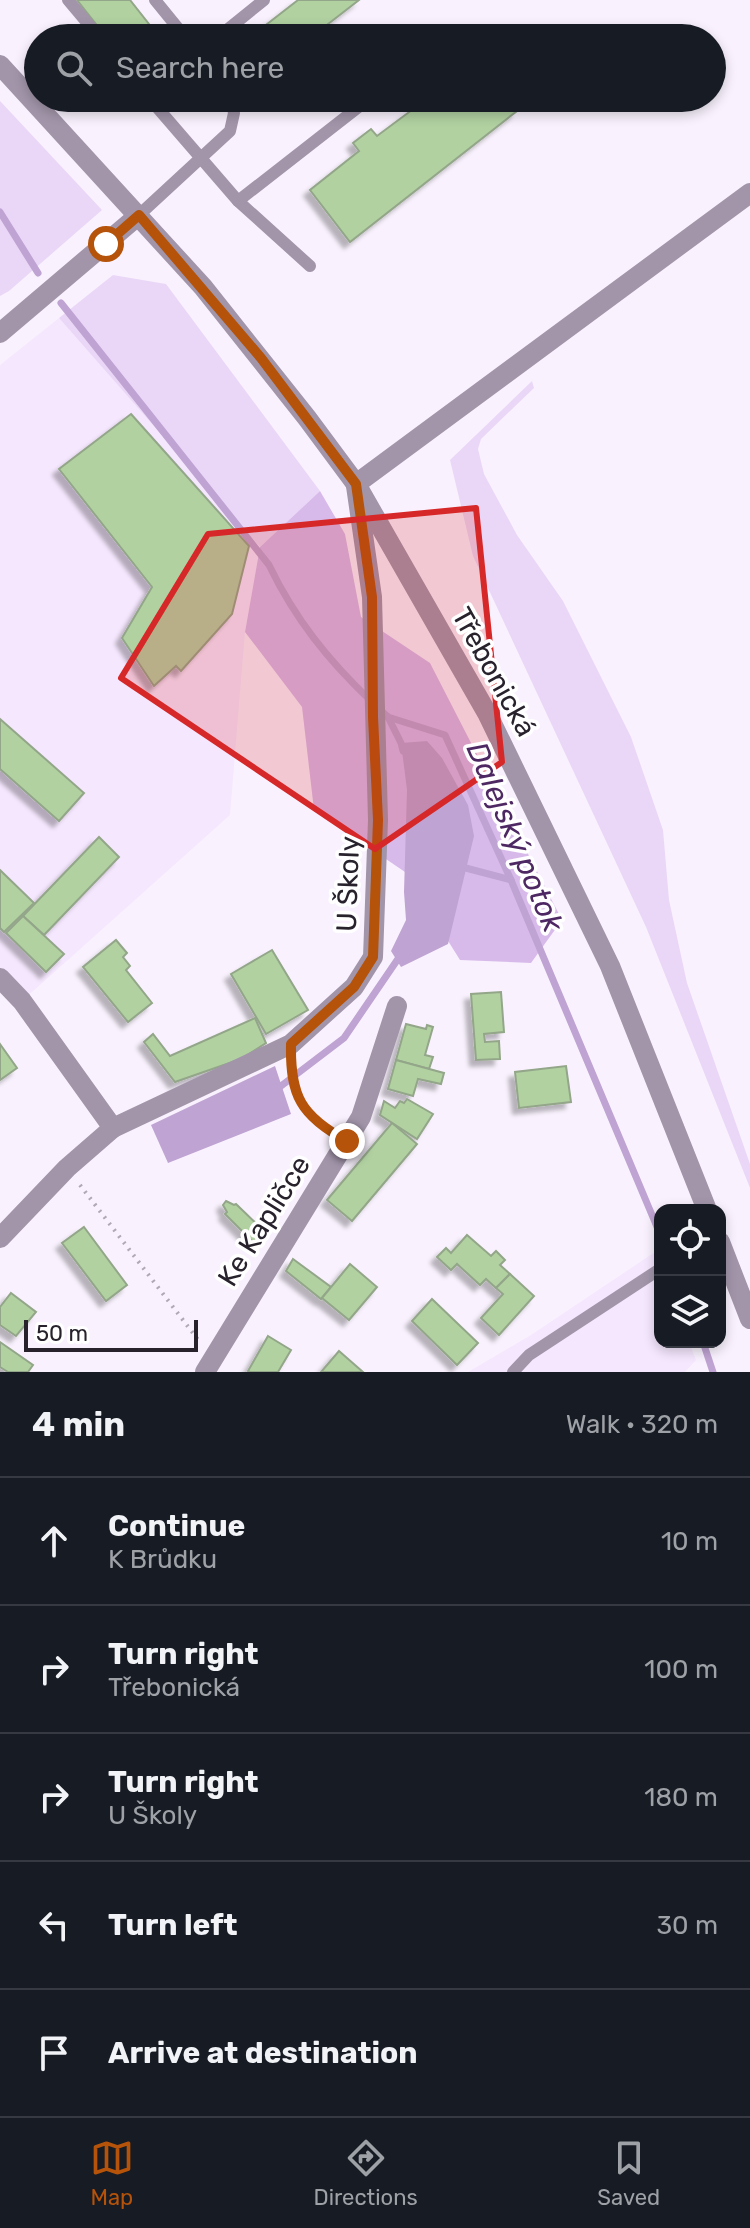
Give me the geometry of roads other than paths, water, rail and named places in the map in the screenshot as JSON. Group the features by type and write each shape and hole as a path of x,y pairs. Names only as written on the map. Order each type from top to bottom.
{"street":[{"name":"Třebonická","path":"0,65 24,91"},
{"name":"Třebonická","path":"44,112 139,215 261,358 356,484 494,727 610,966 705,1204"},
{"path":"356,484 750,193"},
{"path":"0,333 139,215"},
{"name":"U Školy","path":"0,1238 67,1168 113,1128 291,1044 354,987 373,957 378,820 372,597 356,484"},
{"path":"0,978 22,1001 113,1128"},
{"name":"Ke Kapličce","path":"208,1365 361,1117 397,1006"},
{"path":"726,1257 750,1319"}],"lane":[{"path":"68,0 88,24"},
{"path":"155,0 175,24"},
{"path":"234,24 264,0"},
{"path":"161,112 238,201 310,266"},
{"path":"139,215 230,131 234,112"},
{"path":"238,201 352,112"},
{"path":"513,1372 529,1355 654,1273"}],"waterway":[{"name":"Dalejský potok","path":"0,212 38,273"},
{"name":"Dalejský potok","path":"61,303 269,565 314,638 371,701"},
{"name":"Dalejský potok","path":"380,710 388,717 445,735 511,880 654,1220"},
{"path":"388,717 403,751"},
{"path":"458,866 511,880"},
{"path":"281,1086 344,1038 402,953"},
{"name":"Dalejský potok","path":"705,1348 713,1372"}]}
